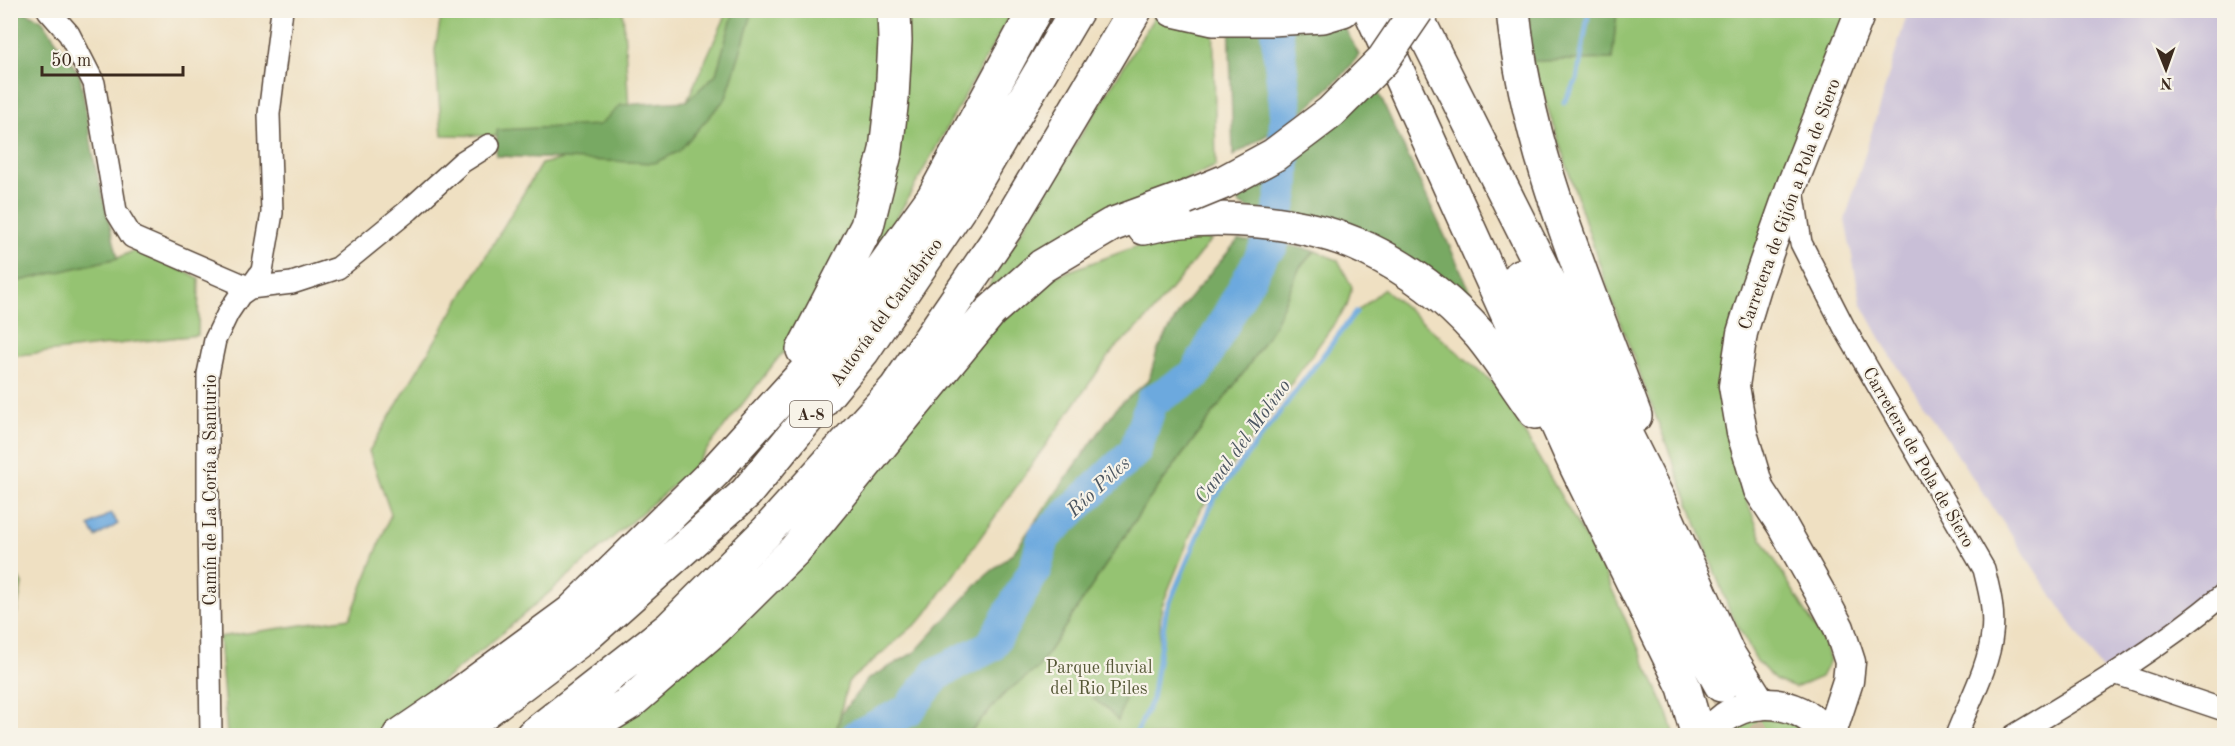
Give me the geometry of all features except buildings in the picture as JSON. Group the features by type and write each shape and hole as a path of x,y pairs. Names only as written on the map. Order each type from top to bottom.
{"highway":[{"path":"714,472 795,364 867,226 886,150 892,98 894,10"},
{"path":"399,735 443,706 571,612 714,472 817,359 926,207 1035,10"},
{"name":"Autovía del Cantábrico","path":"453,735 588,634 746,493 863,351 963,203 1077,10"},
{"name":"A-8","path":"532,735 670,628 766,532 896,388 1005,229 1135,10"},
{"path":"1173,10 1213,19 1323,16 1343,10"},
{"path":"1351,10 1479,222"},
{"path":"1370,10 1695,640 1721,685"},
{"path":"1376,10 1479,222 1576,466 1684,687 1698,735"},
{"path":"1514,10 1517,45 1533,125 1554,196 1643,438 1661,504"},
{"path":"1417,16 1479,222"},
{"path":"1417,16 1661,504 1727,652 1770,704"},
{"path":"576,735 632,702 715,629 795,550 990,312 1042,266 1111,225 1224,182 1274,155 1331,112 1383,60 1417,16"},
{"path":"1042,266 1124,233 1162,223 1215,219 1283,224 1338,238 1375,254 1428,286 1478,334 1576,466"}],"street":[{"path":"48,10 69,34 94,82 116,211 132,237 250,288 292,283 338,268 409,210 462,162 489,145"},
{"name":"Camín de La Coría a Santurio","path":"211,735 208,374 215,340 228,313 240,295 250,288 262,271 272,213 269,114 282,10"},
{"name":"Carretera de Gijón a Pola de Siero","path":"1830,735 1848,681 1850,662 1839,628 1782,525 1759,490 1742,433 1734,386 1742,333 1792,185 1861,10"},
{"name":"Carretera de Pola de Siero","path":"1792,185 1801,243 1806,253 1845,329 1984,568 1992,608 1992,634 1985,661 1956,735"},
{"path":"2013,735 2117,674 2170,637 2224,594"},
{"name":"Carretera de Gijón a Pola de Siero","path":"1708,735 1714,726 1734,710 1808,701 1822,694 1832,684 1841,649 1839,628"},
{"path":"2117,674 2224,710"},
{"path":"1770,704 1801,712 1813,720 1826,735"}],"shaded area":[{"path":"1908,11 2224,11 2224,578 2143,645 2103,671 1888,352 1861,303 1845,220"}],"green space":[{"path":"10,11 24,11 42,20 80,75 95,165 118,258 11,283"},
{"path":"442,11 623,11 630,126 497,136 442,135 435,50"},
{"path":"728,11 1012,11 870,266 779,357 691,470 500,635 375,735 227,735 219,637 350,618 391,514 369,451 541,164 671,135"},
{"path":"734,11 753,11 726,98 678,152 654,163 496,156 497,130 599,125 621,105 687,101 716,74"},
{"path":"1158,11 1213,11 1216,166 1137,202 988,292 991,280"},
{"path":"1229,11 1336,11 1359,55 1343,75 1299,115 1233,156"},
{"path":"1528,11 1617,11 1612,59 1532,61"},
{"path":"1617,11 1848,11 1727,426 1747,501 1762,539 1822,639 1830,660 1821,677 1795,688 1775,680 1757,661 1730,612 1609,293 1532,61 1612,59"},
{"path":"1374,83 1480,312 1239,204 1234,190"},
{"path":"1196,235 1211,240 1146,320 1113,350 924,617 848,682 835,735 605,736 1005,316 1045,280 1143,244"},
{"path":"1238,240 1287,245 1315,251 1300,267 1273,328 1244,372 1145,505 1038,668 1006,692 972,730 956,736 835,735 841,714 868,679 915,652 982,579 1013,553 1117,407 1149,380 1157,351 1183,306"},
{"path":"137,249 199,278 198,335 11,356 10,283 118,258"},
{"name":"Parque fluvial del Rio Piles","path":"1315,251 1338,260 1352,287 1347,306 1201,509 1161,608 1158,661 1166,611 1213,500 1356,312 1384,289 1497,386 1601,565 1668,714 1675,735 956,736 972,730 1006,692 1038,668 1145,505 1244,372 1273,328 1300,267"},
{"path":"11,565 22,584 11,631"},
{"path":"1117,691 1125,699 1118,721 1104,706 1093,699"},
{"path":"1776,717 1793,723 1808,736 1725,736 1744,721"}],"water":[{"path":"111,513 118,524 96,537 89,526"}],"waterway":[{"name":"Río Piles","path":"857,736 907,711 938,673 991,646 1035,569 1044,537 1135,451 1152,401 1195,375 1266,248 1272,245 1283,190 1286,108 1274,10"},
{"name":"Canal del Molino","path":"1564,102 1577,80 1589,10"},
{"name":"Canal del Molino","path":"1135,736 1152,699 1166,611 1213,500 1356,312"}],"tunnel":[{"path":"1722,687 1754,736"}]}
